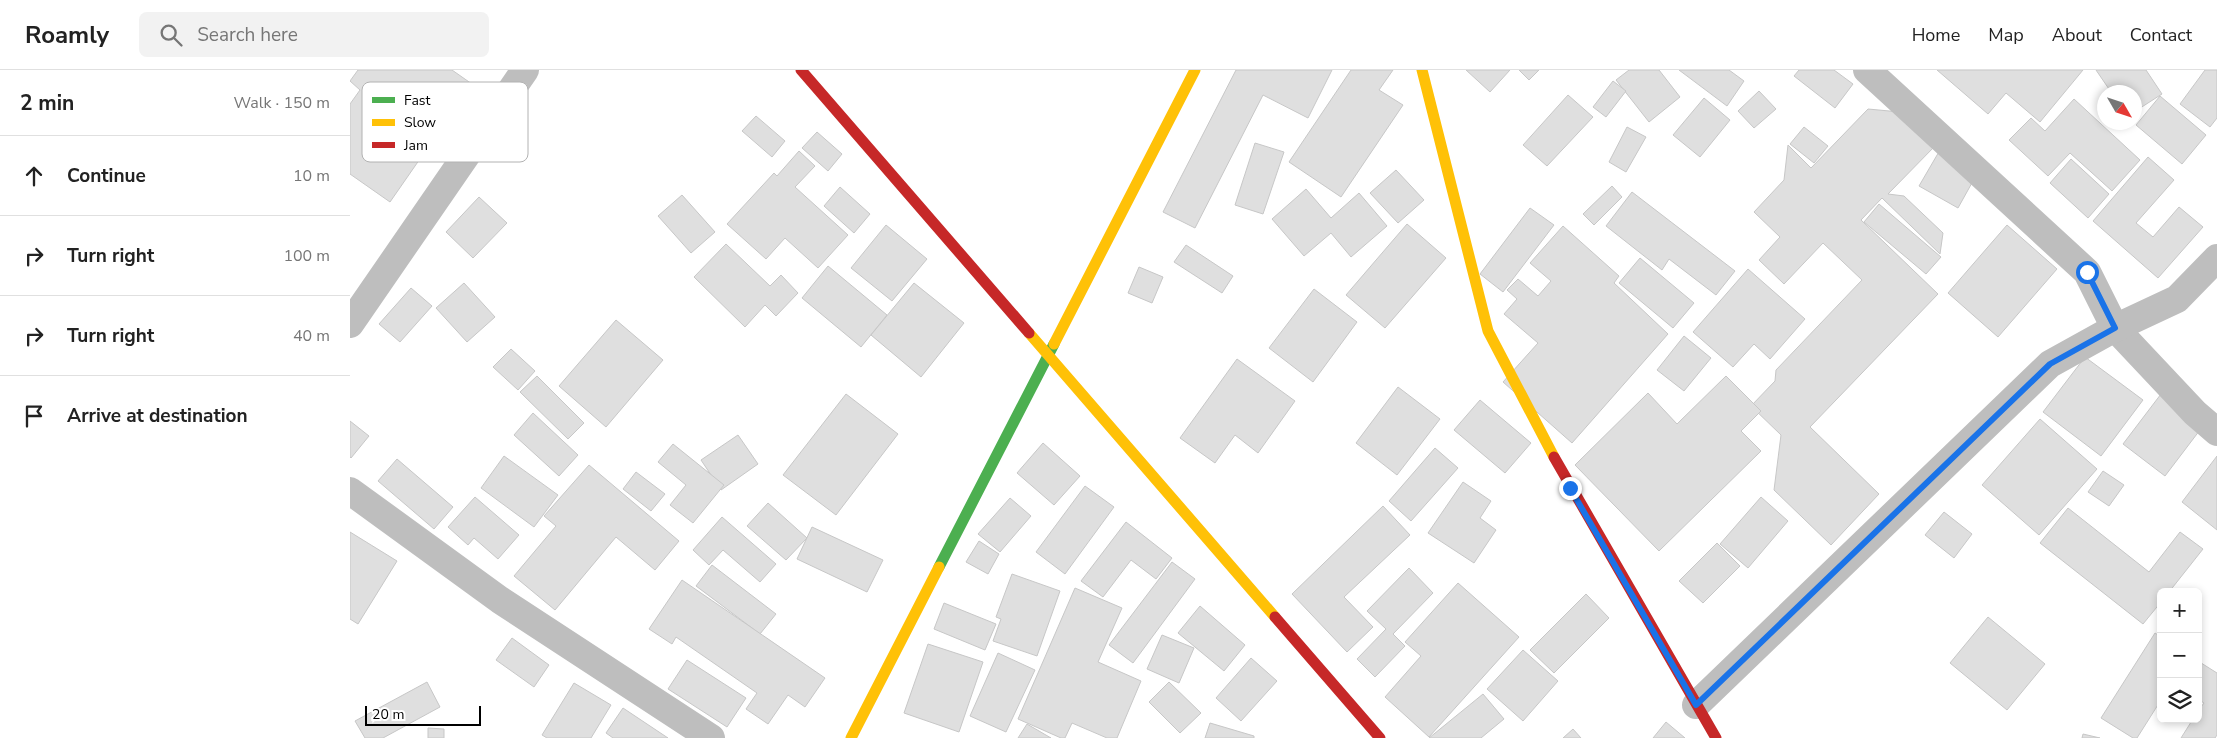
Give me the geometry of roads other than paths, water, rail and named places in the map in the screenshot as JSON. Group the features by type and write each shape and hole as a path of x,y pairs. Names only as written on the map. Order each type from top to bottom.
{"street":[{"path":"517,82 525,70"},
{"path":"801,70 1380,738"},
{"path":"851,738 1195,70"},
{"path":"1422,70 1488,331 1570,488 1716,738"},
{"path":"1867,70 2087,272 2115,328 2217,432"},
{"path":"350,324 462,162"},
{"path":"1696,705 2050,364 2115,328 2176,298 2217,258"},
{"path":"350,490 500,600 711,738"}]}
